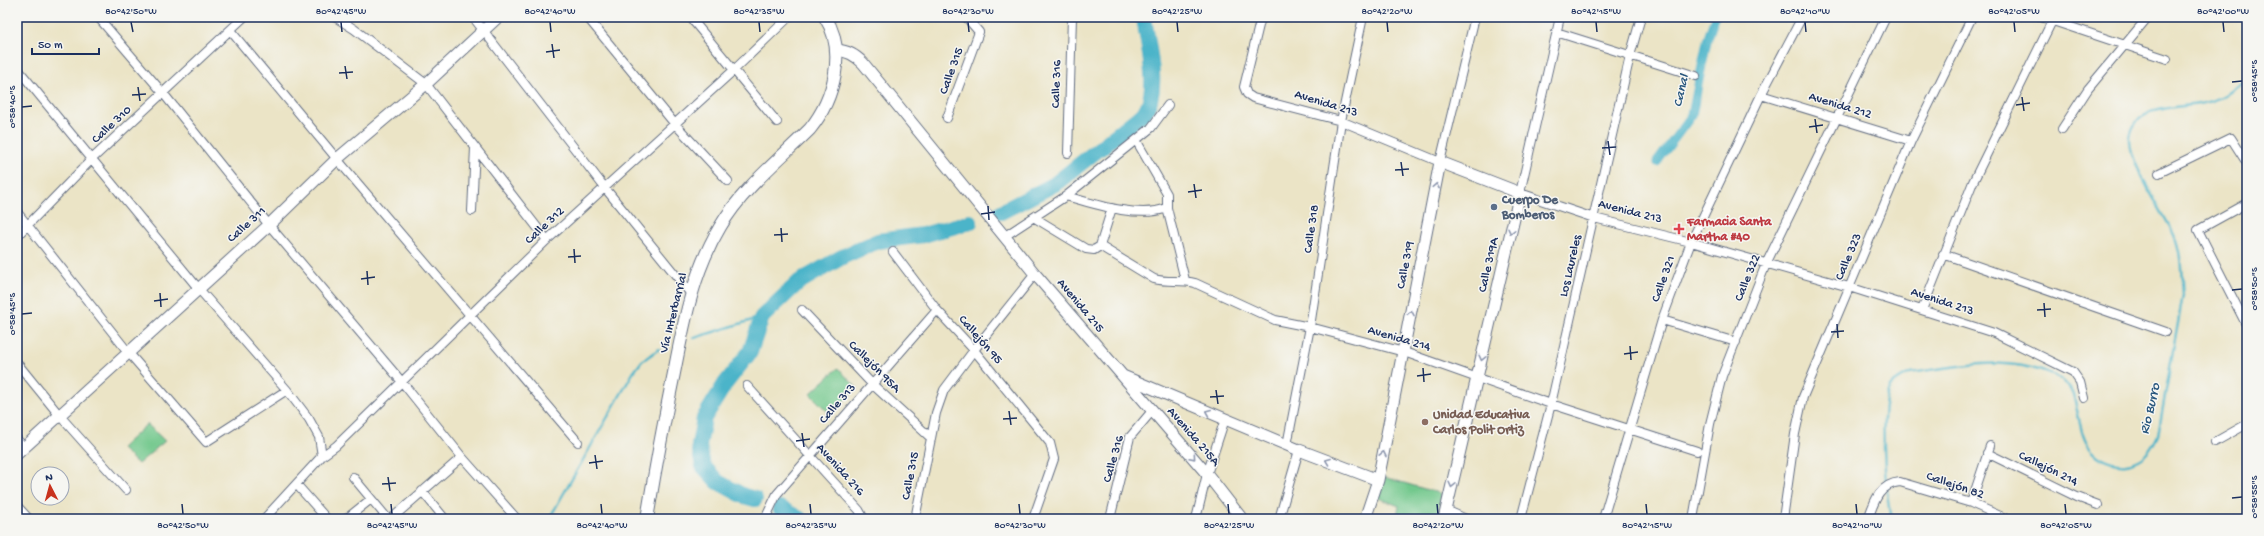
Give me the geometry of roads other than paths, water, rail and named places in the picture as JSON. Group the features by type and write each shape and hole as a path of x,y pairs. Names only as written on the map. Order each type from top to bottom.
{"main road":[{"name":"Vía Interbarrial","path":"648,519 665,416 691,294 706,252 720,226 734,206 821,116 832,86 836,50 834,36 825,17"}],"street":[{"path":"98,17 163,93 269,225 402,382 462,457 517,519"},
{"name":"Calle 310","path":"17,236 92,159 244,17"},
{"path":"335,17 354,29 426,84 547,240"},
{"path":"473,17 605,188 691,294"},
{"name":"Calle 311","path":"21,451 198,288 269,225 337,159 426,84 498,17"},
{"path":"587,17 674,123 728,181"},
{"path":"690,17 777,122"},
{"name":"Calle 312","path":"264,519 297,485 322,456 336,446 471,317 547,240 734,70 789,17"},
{"name":"Calle 315","path":"947,118 979,32 966,17"},
{"name":"Calle 316","path":"1068,153 1072,17"},
{"name":"Avenida 213","path":"1261,17 1244,87 1246,94 1253,98 1341,121 1520,193 1594,218 1691,242 1849,288 1994,333 2073,372 2080,382 2084,398"},
{"name":"Calle 318","path":"1287,445 1310,327 1341,121 1363,17"},
{"name":"Calle 319","path":"1365,519 1378,480 1440,162 1475,17"},
{"name":"Calle 319A","path":"1445,515 1560,17"},
{"name":"Los Laureles","path":"1521,519 1551,404 1630,56 1641,17"},
{"name":"Calle 321","path":"1603,519 1628,429 1662,320 1691,242 1761,95 1802,17"},
{"name":"Calle 322","path":"1693,519 1714,406 1722,376 1766,264 1886,17"},
{"name":"Calle 323","path":"1783,519 1796,427 1803,397 1911,141 1972,17"},
{"path":"2041,17 2053,19 2167,59"},
{"path":"2062,129 2088,89 2148,17"},
{"path":"1922,310 1943,254 1973,182 2053,19"},
{"path":"230,30 337,159 578,442"},
{"path":"1556,32 1696,76"},
{"name":"Avenida 215","path":"836,50 846,51 856,56 863,63 1035,274 1121,375 1299,450 1378,480"},
{"path":"17,68 198,288 287,390 309,419 319,437 322,456"},
{"name":"Avenida 212","path":"1761,95 1837,117 1911,141"},
{"path":"1005,236 1035,218 1066,196 1151,128 1168,105"},
{"path":"2159,173 2231,138 2247,163"},
{"path":"1136,140 1166,194 1167,208 1185,280"},
{"path":"472,211 475,148"},
{"path":"1066,196 1112,208 1158,212 1167,208"},
{"path":"2247,203 2198,230 2245,317 2247,326"},
{"path":"1035,218 1086,249 1094,250 1100,246 1112,208"},
{"path":"17,212 128,352 206,442 287,390"},
{"name":"Avenida 214","path":"1100,246 1154,279 1164,282 1185,280 1275,320 1310,327 1404,352 1551,404 1697,451"},
{"name":"Callejón 95","path":"893,252 937,310 974,350 1050,443 1054,459 1033,519"},
{"path":"1943,254 2166,332"},
{"name":"Calle 315","path":"915,519 936,413 944,390 1035,274"},
{"name":"Callejón 95A","path":"802,310 872,384 931,438"},
{"name":"Calle 313","path":"765,519 777,494 809,455 937,310"},
{"path":"1662,320 1736,342"},
{"path":"17,363 60,416 126,490"},
{"name":"Avenida 215A","path":"1121,375 1207,474 1242,519"},
{"name":"Avenida 216","path":"747,386 859,510 864,519"},
{"name":"Calle 316","path":"1110,519 1130,437 1152,411"},
{"path":"1196,519 1207,474 1225,419"},
{"path":"2215,442 2247,424"},
{"path":"17,439 21,451"},
{"path":"1279,519 1299,450"},
{"name":"Callejón 214","path":"1971,503 1989,450 2077,497 2098,505"},
{"path":"391,519 462,457"},
{"path":"353,477 388,519"},
{"name":"Callejón 82","path":"1868,519 1879,492 1894,482 1919,486 1971,503 2007,519"},
{"path":"297,485 327,519"},
{"path":"422,491 445,519"},
{"path":"346,519 371,498"},
{"path":"17,506 28,519"},
{"path":"1445,515 1466,519"}],"waterway":[{"path":"1001,212 1055,184 1144,113 1152,92 1152,66 1144,17"},
{"name":"Canal","path":"1657,162 1692,115 1707,41 1715,17"},
{"name":"Rio Burro","path":"1891,519 1885,472 1884,413 1886,398 1890,387 1910,373 1948,367 1986,364 2024,366 2042,371 2060,379 2068,386 2077,407 2086,442 2092,451 2103,459 2114,463 2126,464 2138,460 2150,450 2158,435 2183,295 2180,257 2177,242 2134,160 2130,138 2134,126 2141,118 2151,112 2212,101 2222,97 2247,78"},
{"path":"755,499 744,496 718,482 703,466 699,446 704,418 725,384 750,352 762,317 799,282 842,257 878,241 923,235 970,222"},
{"path":"694,338 762,317"},
{"path":"549,519 633,373 642,361 659,349"},
{"path":"780,508 800,519"}],"place":[{"name":"Cuerpo De Bomberos","path":"1494,207"},
{"name":"Farmacia Santa Martha #40","path":"1679,229"},
{"name":"Unidad Educativa Carlos Polit Ortiz","path":"1425,422"}]}
